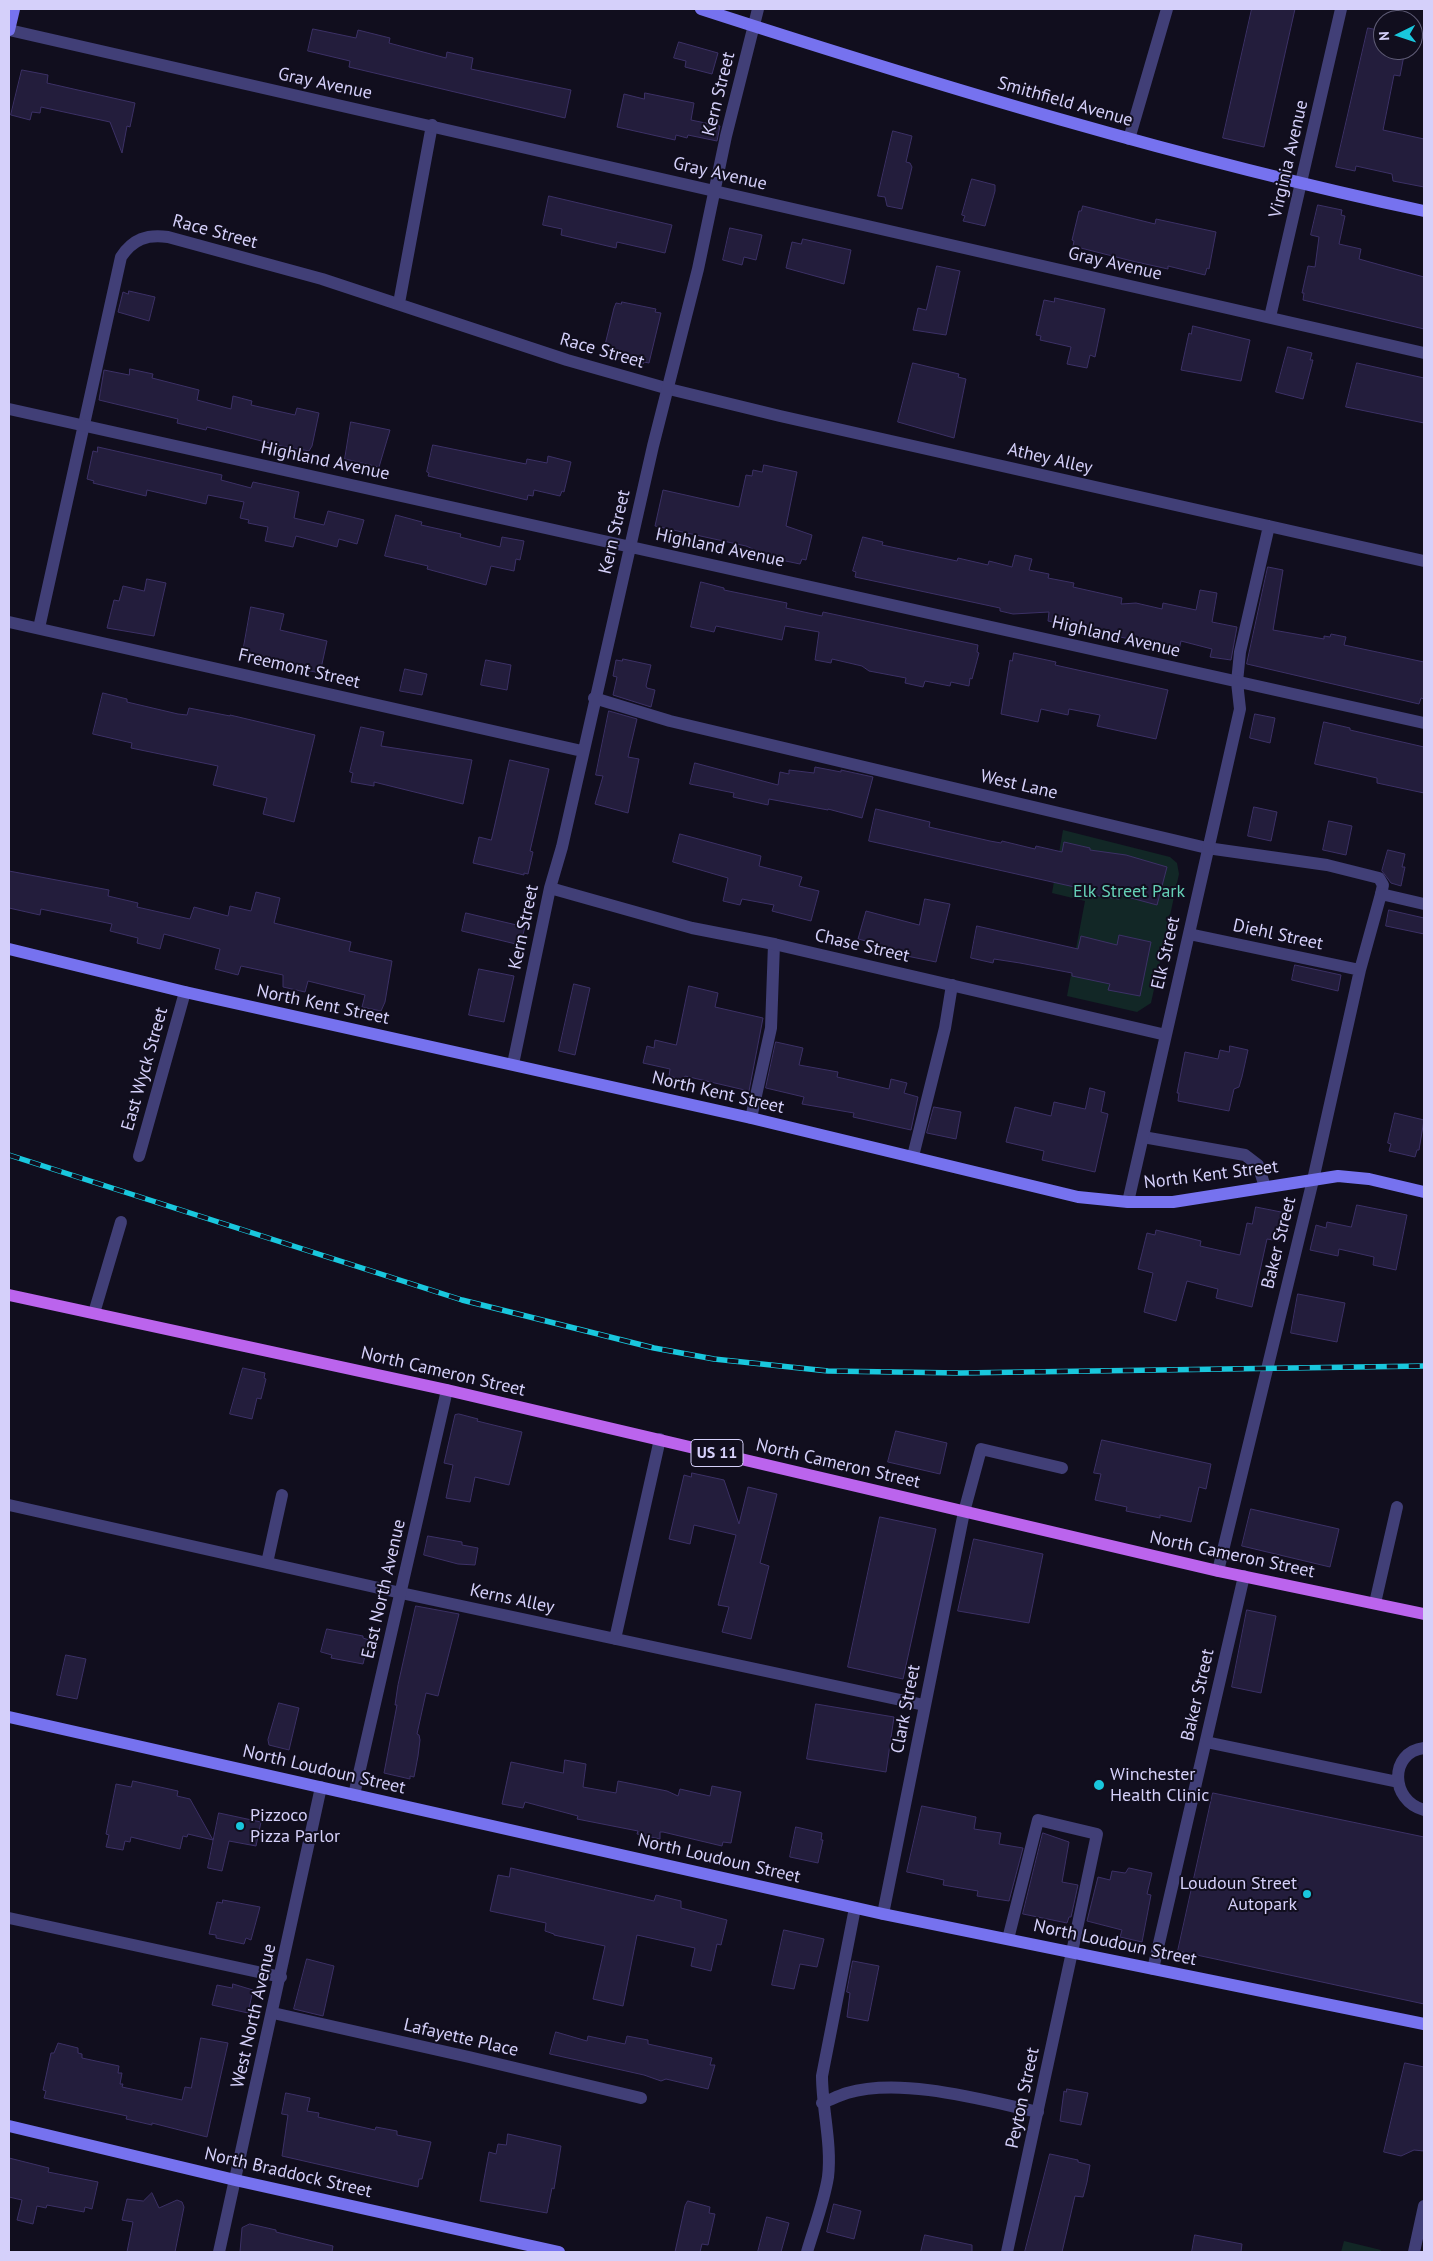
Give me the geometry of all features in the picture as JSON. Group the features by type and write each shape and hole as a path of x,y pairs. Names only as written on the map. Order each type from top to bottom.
{"main road":[{"name":"North Cameron Street","path":"9,1295 447,1390 1218,1571 1424,1614"}],"street":[{"path":"9,30 14,9"},
{"name":"Smithfield Avenue","path":"701,9 1129,139 1301,185 1424,211"},
{"name":"Kern Street","path":"513,1064 550,888 562,847 594,698 758,9"},
{"path":"1129,139 1167,9"},
{"name":"Virginia Avenue","path":"1270,316 1340,9"},
{"name":"Gray Avenue","path":"9,30 1270,316 1424,353"},
{"path":"399,303 432,126"},
{"name":"Race Street","path":"39,628 122,257 129,246 140,238 156,235 168,236 399,303 567,360 669,389"},
{"name":"Athey Alley","path":"669,389 780,416 1424,561"},
{"name":"Highland Avenue","path":"9,409 1424,723"},
{"name":"Elk Street","path":"1128,1202 1240,709 1237,682 1240,652 1269,526"},
{"name":"Freemont Street","path":"9,622 582,751"},
{"name":"West Lane","path":"594,698 670,721 1207,848 1327,865 1379,878 1383,885 1381,894"},
{"name":"Chase Street","path":"550,888 692,928 774,944 1166,1035"},
{"path":"1381,894 1424,904"},
{"name":"Baker Street","path":"1218,1571 1264,1370 1313,1180 1360,970 1381,894"},
{"name":"Diehl Street","path":"1189,934 1360,970"},
{"path":"751,1118 771,1028 774,944"},
{"name":"North Kent Street","path":"9,949 185,992 751,1118 1078,1197 1128,1202 1173,1202 1338,1176 1362,1178 1424,1192"},
{"path":"913,1156 945,1028 952,985"},
{"name":"East Wyck Street","path":"139,1156 185,992"},
{"path":"1143,1138 1245,1155 1258,1166 1265,1187"},
{"path":"94,1313 121,1222"},
{"name":"East North Avenue","path":"354,1795 447,1390"},
{"path":"614,1639 660,1439"},
{"name":"Clark Street","path":"883,1914 964,1512 981,1449 1062,1468"},
{"path":"267,1563 282,1495"},
{"name":"Kerns Alley","path":"9,1505 401,1593 924,1705"},
{"path":"1375,1603 1397,1507"},
{"name":"Baker Street","path":"1153,1969 1244,1576"},
{"name":"North Loudoun Street","path":"9,1717 855,1908 1424,2024"},
{"path":"1206,1742 1398,1782"},
{"path":"1424,1748 1411,1753 1403,1761 1398,1782 1406,1800 1413,1806 1424,1810"},
{"name":"West North Avenue","path":"219,2252 322,1787"},
{"name":"Peyton Street","path":"1007,2252 1097,1834 1038,1820 1008,1939"},
{"path":"807,2252 828,2178 829,2152 822,2104 822,2076 855,1908"},
{"path":"9,1918 281,1977"},
{"name":"Lafayette Place","path":"273,2013 640,2098"},
{"path":"822,2104 848,2093 874,2089 913,2089 952,2093 1038,2112"},
{"name":"North Braddock Street","path":"9,2126 236,2180 560,2252"},
{"path":"1414,2252 1422,2224 1424,2206"}],"green space":[{"name":"Elk Street Park","path":"1063,830 1170,857 1177,863 1179,874 1151,1003 1137,1012 1067,996 1085,901 1052,893"},
{"path":"1344,2241 1381,2250 1380,2252 1341,2252"}],"building":[{"path":"1252,9 1295,9 1264,147 1223,138"},
{"path":"1368,28 1373,29 1373,60 1403,60 1400,76 1394,75 1383,130 1424,139 1424,187 1393,181 1392,174 1356,166 1355,171 1336,167"},
{"path":"313,29 356,38 358,30 390,38 389,43 446,58 447,52 473,58 471,69 571,90 565,118 349,67 350,61 308,51"},
{"path":"679,42 718,53 712,74 685,67 686,61 674,58"},
{"path":"22,70 48,75 47,83 135,103 130,127 127,126 122,153 110,122 41,107 40,113 32,112 30,120 11,115"},
{"path":"645,93 694,103 691,120 720,126 717,141 688,135 687,138 676,135 675,140 617,127 624,94 644,99"},
{"path":"893,131 912,136 906,162 910,163 912,167 902,209 887,206 885,197 878,196"},
{"path":"972,179 995,185 985,226 963,221 965,216 962,215"},
{"path":"549,196 672,225 665,253 617,242 616,248 561,235 562,229 543,225"},
{"path":"1318,205 1342,210 1341,215 1345,216 1339,244 1361,249 1359,259 1424,277 1424,329 1303,300 1304,293 1302,293 1308,266 1315,267 1319,237 1311,235"},
{"path":"1083,206 1155,224 1156,219 1216,232 1209,269 1207,268 1205,275 1168,266 1168,269 1073,246 1074,241 1072,240 1079,211 1081,211"},
{"path":"730,228 762,235 756,260 744,257 742,265 723,260"},
{"path":"803,239 851,250 844,284 786,268 792,242 801,244"},
{"path":"937,266 960,271 946,335 913,330 918,308 926,310"},
{"path":"129,291 155,297 149,321 118,312 123,292 128,294"},
{"path":"1055,298 1105,309 1095,357 1090,355 1087,368 1067,364 1071,347 1040,340 1041,336 1036,335 1044,300 1054,302"},
{"path":"622,302 656,309 655,312 661,313 649,363 644,362 643,364 609,357 611,351 604,349 614,308 616,303 621,304"},
{"path":"1193,326 1250,340 1241,381 1181,370 1189,333 1191,334"},
{"path":"1288,347 1312,353 1310,360 1313,360 1303,399 1276,392"},
{"path":"913,363 959,374 958,377 966,379 954,438 898,422"},
{"path":"1357,363 1424,378 1424,423 1346,407"},
{"path":"130,369 153,374 152,378 199,390 197,400 231,409 233,396 252,401 251,405 295,415 297,408 319,413 312,446 309,451 281,446 207,427 206,430 177,423 178,419 99,400 104,370 129,375"},
{"path":"351,422 390,430 379,467 345,459"},
{"path":"433,445 526,464 527,459 547,463 548,456 571,462 564,492 562,491 560,496 534,490 533,496 528,495 527,500 428,476 429,473 427,472"},
{"path":"98,447 222,475 221,480 251,488 253,482 299,492 294,518 324,525 328,511 364,520 357,544 339,539 337,547 296,536 293,547 265,541 268,527 248,523 249,520 240,518 244,502 208,495 206,504 147,490 146,496 93,483 94,481 87,479 93,451 97,452"},
{"path":"764,465 797,472 786,526 812,535 806,560 802,559 800,564 752,554 753,549 746,546 655,526 663,490 739,507 746,475 752,476 753,470 762,472"},
{"path":"396,515 422,522 421,525 461,534 460,537 500,547 502,537 524,541 520,560 516,559 514,571 491,566 486,585 427,569 428,566 385,556"},
{"path":"863,537 883,542 882,545 957,561 958,558 988,565 989,561 1012,567 1015,555 1032,559 1029,570 1049,574 1048,578 1074,583 1073,587 1122,598 1121,604 1136,603 1162,609 1163,603 1196,610 1200,590 1217,593 1212,622 1237,627 1231,660 1210,657 1212,649 1181,641 1179,650 1048,621 1049,612 1013,614 1000,611 1000,608 855,577 856,572 853,571"},
{"path":"1268,567 1283,570 1273,630 1324,639 1324,636 1330,637 1331,634 1346,637 1344,645 1424,662 1424,699 1421,698 1419,704 1247,664"},
{"path":"147,579 166,583 154,636 107,628 114,600 119,601 123,586 144,591"},
{"path":"701,582 724,588 724,590 787,603 786,608 822,616 823,612 978,645 977,652 979,653 972,679 970,678 969,686 951,682 950,686 925,681 923,687 905,683 906,678 869,671 862,666 832,659 831,663 815,660 819,632 785,626 782,640 716,626 714,632 691,627"},
{"path":"251,607 284,614 280,630 327,641 320,673 262,661 259,659 260,656 243,652"},
{"path":"1014,653 1056,662 1055,665 1168,690 1156,739 1097,726 1100,715 1069,709 1068,715 1041,709 1038,722 1001,714 1010,660 1012,661"},
{"path":"623,659 651,665 646,686 655,690 651,707 613,695 617,677 613,676 616,660 622,661"},
{"path":"486,660 511,665 507,690 481,685"},
{"path":"405,669 427,674 422,695 400,691"},
{"path":"103,693 127,699 127,702 178,714 187,715 189,708 230,715 315,735 294,822 263,814 267,798 213,785 218,766 131,748 132,743 93,734"},
{"path":"609,711 637,719 628,757 639,759 628,813 595,804 603,776 596,775"},
{"path":"1255,714 1275,718 1270,743 1250,738"},
{"path":"1324,722 1424,747 1424,793 1377,783 1377,778 1315,764"},
{"path":"361,727 384,732 381,746 472,760 463,804 374,782 374,786 351,782 353,773 350,772"},
{"path":"510,760 549,769 530,851 533,852 528,874 524,873 524,875 473,863 479,837 491,840"},
{"path":"695,763 778,785 780,772 789,774 789,770 814,773 815,767 873,777 862,818 828,809 769,799 768,805 733,797 734,793 690,784"},
{"path":"1254,807 1277,812 1271,841 1248,836"},
{"path":"876,809 930,822 929,827 990,841 1001,843 1002,841 1035,849 1036,846 1062,852 1064,842 1090,848 1090,850 1126,855 1167,867 1157,905 1120,895 1119,899 1087,894 1088,890 869,841"},
{"path":"1329,821 1352,826 1346,855 1323,850"},
{"path":"680,834 761,856 759,866 802,877 799,886 819,891 811,921 772,911 774,905 742,899 740,905 723,901 728,878 673,862"},
{"path":"1388,850 1405,854 1402,867 1405,867 1401,886 1391,883 1382,871"},
{"path":"9,871 109,890 108,896 138,903 137,907 190,919 194,907 228,916 230,906 251,911 256,892 280,898 274,923 351,942 349,951 392,961 385,1002 381,1011 362,1007 365,995 308,981 305,992 283,987 283,975 241,966 238,975 215,969 220,949 164,934 160,949 137,943 138,938 110,931 112,924 41,909 40,915 9,908"},
{"path":"925,899 950,904 936,962 868,948 870,942 858,939 866,911 919,925"},
{"path":"1389,910 1424,918 1424,934 1386,926"},
{"path":"466,913 525,927 520,945 462,931"},
{"path":"977,926 1078,949 1081,936 1117,945 1119,935 1151,942 1140,996 1108,990 1110,984 1072,976 1072,973 994,959 993,963 971,958"},
{"path":"1295,965 1341,975 1338,991 1292,980"},
{"path":"479,969 514,976 504,1022 469,1015"},
{"path":"574,984 590,988 575,1055 559,1051"},
{"path":"689,986 718,993 715,1007 763,1018 749,1091 685,1076 684,1080 669,1076 670,1069 643,1063 647,1046 654,1048 655,1040 676,1045"},
{"path":"776,1042 803,1048 799,1065 838,1072 837,1077 889,1089 891,1079 907,1083 904,1093 918,1097 911,1130 853,1117 854,1113 802,1104 804,1097 766,1088"},
{"path":"1230,1046 1248,1050 1239,1087 1234,1089 1229,1111 1178,1101 1179,1093 1177,1093 1185,1052 1218,1059 1220,1050 1229,1052"},
{"path":"1090,1088 1105,1092 1101,1112 1108,1114 1095,1172 1042,1160 1044,1151 1006,1142 1015,1107 1051,1116 1054,1102 1085,1109"},
{"path":"934,1107 961,1112 956,1139 927,1133"},
{"path":"1395,1113 1424,1120 1419,1150 1417,1150 1415,1157 1389,1151 1391,1144 1388,1143"},
{"path":"1357,1205 1407,1215 1396,1270 1373,1265 1374,1257 1339,1249 1338,1256 1310,1250 1316,1225 1326,1228 1327,1222 1351,1227"},
{"path":"1256,1207 1286,1213 1279,1241 1267,1239 1252,1307 1216,1298 1218,1289 1187,1281 1176,1321 1144,1312 1153,1273 1138,1269 1147,1233 1155,1235 1156,1230 1201,1241 1200,1246 1240,1255 1247,1223 1252,1224"},
{"path":"1298,1294 1345,1303 1337,1342 1291,1333"},
{"path":"243,1368 265,1373 264,1378 266,1379 261,1399 257,1398 252,1419 230,1414"},
{"path":"459,1414 478,1419 477,1421 522,1432 509,1485 475,1477 470,1502 446,1498 453,1465 444,1463 455,1415"},
{"path":"896,1431 947,1443 940,1474 888,1462"},
{"path":"1102,1440 1211,1464 1206,1489 1199,1487 1191,1522 1160,1515 1160,1518 1126,1511 1127,1507 1095,1500 1101,1474 1094,1473"},
{"path":"692,1473 724,1480 739,1524 748,1487 777,1494 760,1563 769,1566 751,1639 722,1632 729,1607 718,1605 736,1535 694,1525 690,1544 669,1539 684,1475 691,1477"},
{"path":"1251,1509 1339,1529 1330,1567 1242,1546"},
{"path":"880,1517 936,1529 903,1679 848,1667"},
{"path":"428,1536 462,1542 462,1545 478,1548 475,1565 458,1564 424,1555"},
{"path":"974,1539 1043,1554 1029,1623 958,1611"},
{"path":"416,1606 459,1614 438,1696 426,1693 417,1734 420,1740 418,1756 414,1777 410,1776 410,1779 384,1773 397,1705 395,1705 398,1685"},
{"path":"1247,1610 1276,1616 1261,1693 1232,1687"},
{"path":"327,1629 363,1636 363,1638 369,1640 363,1664 331,1658 332,1655 321,1652"},
{"path":"66,1655 86,1659 77,1699 57,1695"},
{"path":"279,1703 299,1708 289,1750 269,1745 268,1740"},
{"path":"816,1704 894,1717 886,1772 807,1759"},
{"path":"565,1760 586,1764 583,1787 616,1793 618,1781 667,1791 678,1796 680,1789 710,1796 712,1786 741,1792 731,1843 723,1842 722,1846 663,1832 660,1832 660,1839 637,1834 638,1831 577,1819 578,1816 525,1802 523,1808 502,1804 511,1762 563,1773"},
{"path":"133,1781 178,1791 177,1796 190,1799 213,1840 188,1834 187,1837 183,1836 180,1849 131,1837 130,1842 125,1841 123,1850 106,1847 109,1835 106,1834 116,1784 131,1787"},
{"name":"Loudoun Street Autopark","path":"1213,1793 1424,1837 1424,2004 1178,1951"},
{"path":"922,1806 976,1817 974,1829 1001,1833 999,1844 1023,1848 1009,1901 977,1896 978,1891 943,1885 944,1880 907,1872"},
{"path":"219,1813 261,1822 256,1846 229,1841 222,1871 208,1868"},
{"path":"796,1827 822,1833 821,1840 823,1840 818,1863 790,1857"},
{"path":"1043,1833 1069,1842 1062,1882 1078,1885 1071,1917 1069,1917 1067,1923 1023,1914"},
{"path":"511,1868 654,1901 656,1895 681,1901 681,1908 727,1920 721,1945 717,1944 711,1971 691,1966 695,1948 637,1935 623,2006 593,1999 605,1946 554,1935 545,1931 546,1923 490,1911 498,1875 509,1877"},
{"path":"1129,1868 1152,1873 1147,1894 1151,1895 1142,1942 1120,1937 1122,1930 1087,1921 1098,1877 1110,1880 1112,1871 1125,1873"},
{"path":"223,1900 260,1907 251,1940 246,1938 244,1944 216,1938 216,1935 209,1934 217,1902 222,1903"},
{"path":"784,1930 824,1939 817,1967 800,1964 794,1989 772,1985"},
{"path":"307,1959 334,1966 323,2016 294,2009"},
{"path":"853,1961 879,1966 868,2021 847,2017 850,1993 847,1992"},
{"path":"233,1984 253,1990 248,2013 212,2005 217,1985 232,1988"},
{"path":"556,2032 587,2041 588,2036 625,2044 627,2036 648,2040 648,2044 712,2058 710,2065 715,2065 708,2089 666,2079 661,2081 644,2075 550,2054"},
{"path":"201,2038 228,2043 207,2137 152,2123 152,2125 126,2119 127,2116 44,2098 46,2091 43,2090 51,2053 54,2053 58,2043 78,2048 78,2053 82,2054 82,2058 119,2066 118,2073 122,2073 120,2084 123,2084 122,2087 182,2100 185,2087 191,2088"},
{"path":"1405,2063 1424,2067 1424,2151 1414,2150 1401,2156 1384,2152"},
{"path":"1067,2089 1088,2093 1081,2125 1060,2121 1064,2091 1066,2092"},
{"path":"286,2093 310,2098 307,2111 319,2113 318,2117 375,2130 376,2127 397,2131 397,2135 431,2142 422,2179 419,2179 418,2187 282,2156 288,2115 282,2114"},
{"path":"508,2134 561,2146 554,2189 552,2188 547,2213 480,2201 489,2152 496,2154 498,2144 506,2145"},
{"path":"1050,2154 1078,2160 1078,2162 1090,2165 1087,2182 1083,2197 1075,2196 1062,2252 1025,2252"},
{"path":"9,2158 49,2168 48,2172 98,2182 92,2209 85,2207 84,2212 47,2205 46,2208 37,2206 33,2224 17,2220 22,2200 9,2197"},
{"path":"152,2193 159,2208 177,2200 182,2202 184,2207 175,2252 127,2252 133,2222 122,2220 127,2199 143,2201"},
{"path":"688,2201 710,2207 709,2213 715,2214 708,2245 702,2244 700,2252 675,2252 685,2206"},
{"path":"834,2204 861,2211 854,2239 827,2232"},
{"path":"767,2217 789,2223 781,2252 758,2252"},
{"path":"250,2224 333,2246 332,2252 240,2252 242,2228"},
{"path":"925,2235 972,2245 972,2252 921,2252"},
{"path":"1195,2235 1242,2244 1241,2252 1192,2252"}],"railway":[{"path":"9,1155 462,1300 654,1348 714,1359 828,1371 960,1373 1424,1366"}],"place":[{"name":"Winchester Health Clinic","path":"1099,1785"},
{"name":"Pizzoco Pizza Parlor","path":"240,1826"},
{"name":"Loudoun Street Autopark","path":"1307,1894"}]}
